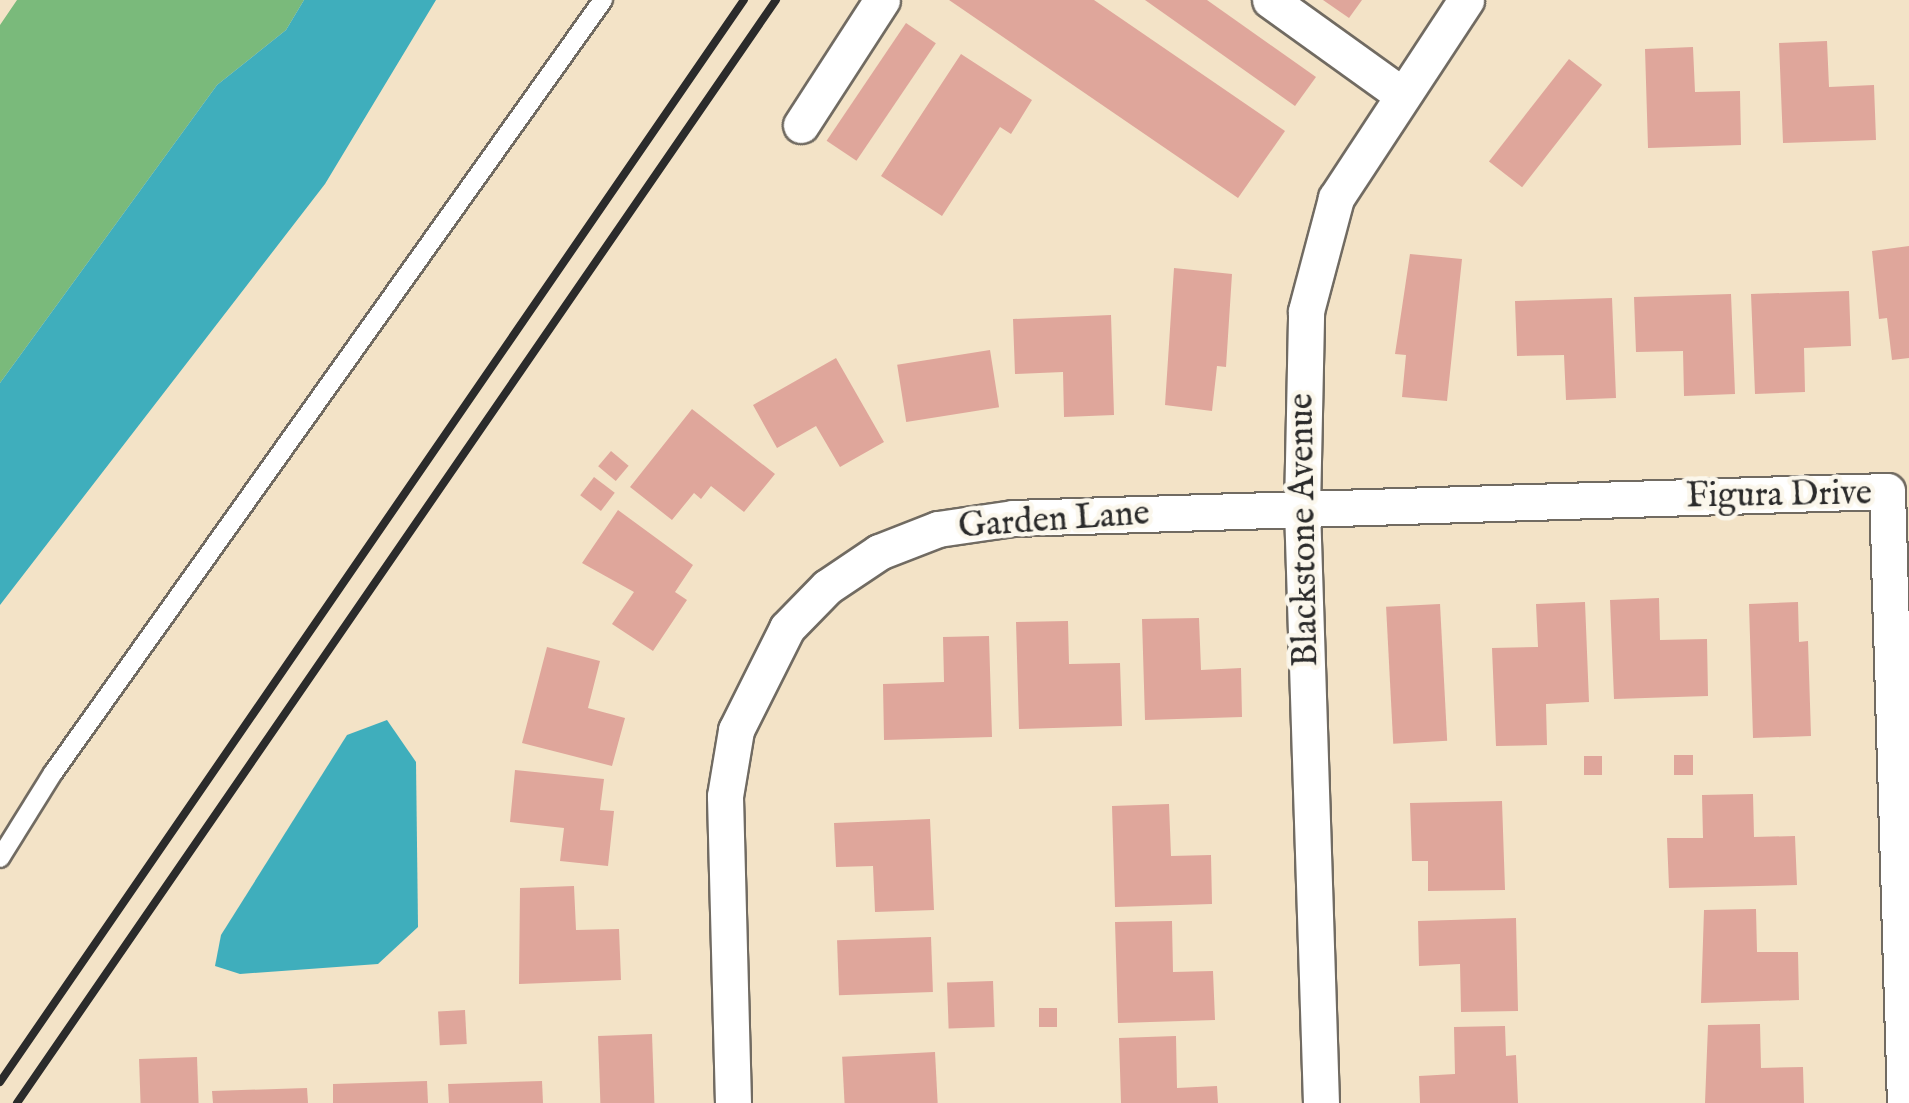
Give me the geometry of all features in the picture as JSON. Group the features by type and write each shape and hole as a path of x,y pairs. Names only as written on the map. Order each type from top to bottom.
{"street":[{"path":"801,125 882,0"},
{"path":"1270,0 1402,95"},
{"name":"Blackstone Avenue","path":"1321,1103 1301,369 1317,254 1336,198 1466,0"},
{"name":"Figura Drive","path":"1302,509 1887,491 1904,1103"},
{"name":"Garden Lane","path":"733,1103 728,764 761,669 809,604 880,552 976,521 1302,509"}],"lane":[{"path":"0,858 53,773 603,0"}],"green space":[{"path":"17,0 304,0 286,30 217,85 0,383 0,25"}],"water":[{"path":"304,0 436,0 325,184 0,605 0,383 217,85 286,30"},
{"path":"387,720 416,762 418,927 378,964 240,974 215,966 221,935 347,735"}],"building":[{"path":"949,0 1094,0 1285,131 1238,198"},
{"path":"1145,0 1207,0 1316,77 1295,106"},
{"path":"1323,0 1362,0 1349,18"},
{"path":"906,23 936,43 856,161 827,141"},
{"path":"1827,41 1829,87 1874,85 1876,140 1783,143 1779,43"},
{"path":"1693,47 1695,92 1740,91 1741,145 1648,148 1645,49"},
{"path":"961,54 1032,100 1011,134 1000,127 942,216 881,176"},
{"path":"1569,59 1602,85 1522,187 1489,161"},
{"path":"1909,246 1909,358 1892,360 1887,318 1879,319 1872,251"},
{"path":"1410,254 1462,259 1447,401 1402,397 1406,355 1395,354"},
{"path":"1174,268 1232,274 1226,367 1217,366 1212,411 1165,405"},
{"path":"1849,291 1851,346 1804,348 1805,392 1755,394 1751,294"},
{"path":"1731,294 1735,394 1684,396 1683,351 1636,352 1634,297"},
{"path":"1612,298 1616,398 1566,400 1564,355 1517,356 1515,301"},
{"path":"1111,315 1114,415 1064,417 1063,372 1015,374 1013,319"},
{"path":"990,350 999,407 906,422 897,365"},
{"path":"836,358 884,442 840,467 816,426 777,448 753,405"},
{"path":"692,409 775,474 744,512 711,486 701,499 694,493 672,520 630,487"},
{"path":"611,451 629,466 616,481 598,466"},
{"path":"594,477 615,493 601,511 580,495"},
{"path":"618,510 693,565 675,592 687,600 653,651 612,624 634,592 582,563"},
{"path":"1659,598 1660,640 1707,639 1708,696 1614,699 1610,600"},
{"path":"1585,602 1589,702 1546,704 1547,745 1496,746 1492,648 1538,647 1536,604"},
{"path":"1798,602 1799,642 1808,641 1811,736 1753,738 1749,604"},
{"path":"1440,604 1447,741 1393,744 1386,607"},
{"path":"1199,618 1201,670 1241,668 1242,717 1145,720 1142,619"},
{"path":"1068,621 1069,664 1120,663 1122,726 1019,729 1016,622"},
{"path":"989,636 992,737 884,740 883,684 944,682 943,637"},
{"path":"547,647 600,661 588,708 625,718 612,766 522,743"},
{"path":"1674,755 1693,755 1693,775 1674,775"},
{"path":"1584,756 1602,756 1602,775 1584,775"},
{"path":"515,770 604,779 600,810 614,811 608,866 560,861 564,828 510,822"},
{"path":"1753,794 1754,837 1795,836 1797,885 1669,888 1667,838 1703,838 1702,795"},
{"path":"1502,801 1505,890 1428,891 1428,861 1412,861 1410,803"},
{"path":"1169,804 1171,856 1211,855 1212,904 1115,907 1112,806"},
{"path":"930,819 934,910 875,912 873,866 836,867 834,823"},
{"path":"574,886 576,930 619,929 621,980 519,984 520,888"},
{"path":"1756,909 1757,952 1798,952 1799,1000 1701,1003 1704,910"},
{"path":"1516,918 1518,1011 1461,1012 1460,964 1419,966 1418,921"},
{"path":"1172,921 1173,972 1213,971 1215,1020 1118,1023 1115,922"},
{"path":"931,937 933,992 839,995 837,940"},
{"path":"993,981 995,1027 949,1029 947,983"},
{"path":"1039,1008 1057,1008 1057,1027 1039,1027"},
{"path":"465,1010 467,1044 440,1045 438,1011"},
{"path":"1760,1024 1761,1068 1803,1067 1804,1103 1705,1103 1708,1025"},
{"path":"1505,1026 1506,1056 1516,1055 1518,1103 1420,1103 1419,1076 1455,1074 1454,1027"},
{"path":"652,1034 654,1103 600,1103 598,1036"},
{"path":"1176,1036 1177,1088 1217,1086 1218,1103 1121,1103 1119,1038"},
{"path":"935,1052 938,1103 845,1103 842,1057"},
{"path":"197,1057 199,1103 141,1103 139,1059"},
{"path":"427,1081 428,1103 333,1103 333,1084"},
{"path":"542,1081 543,1103 449,1103 448,1084"},
{"path":"307,1088 308,1103 213,1103 212,1091"}],"railway":[{"path":"0,1082 744,0"},
{"path":"17,1103 776,0"}]}
